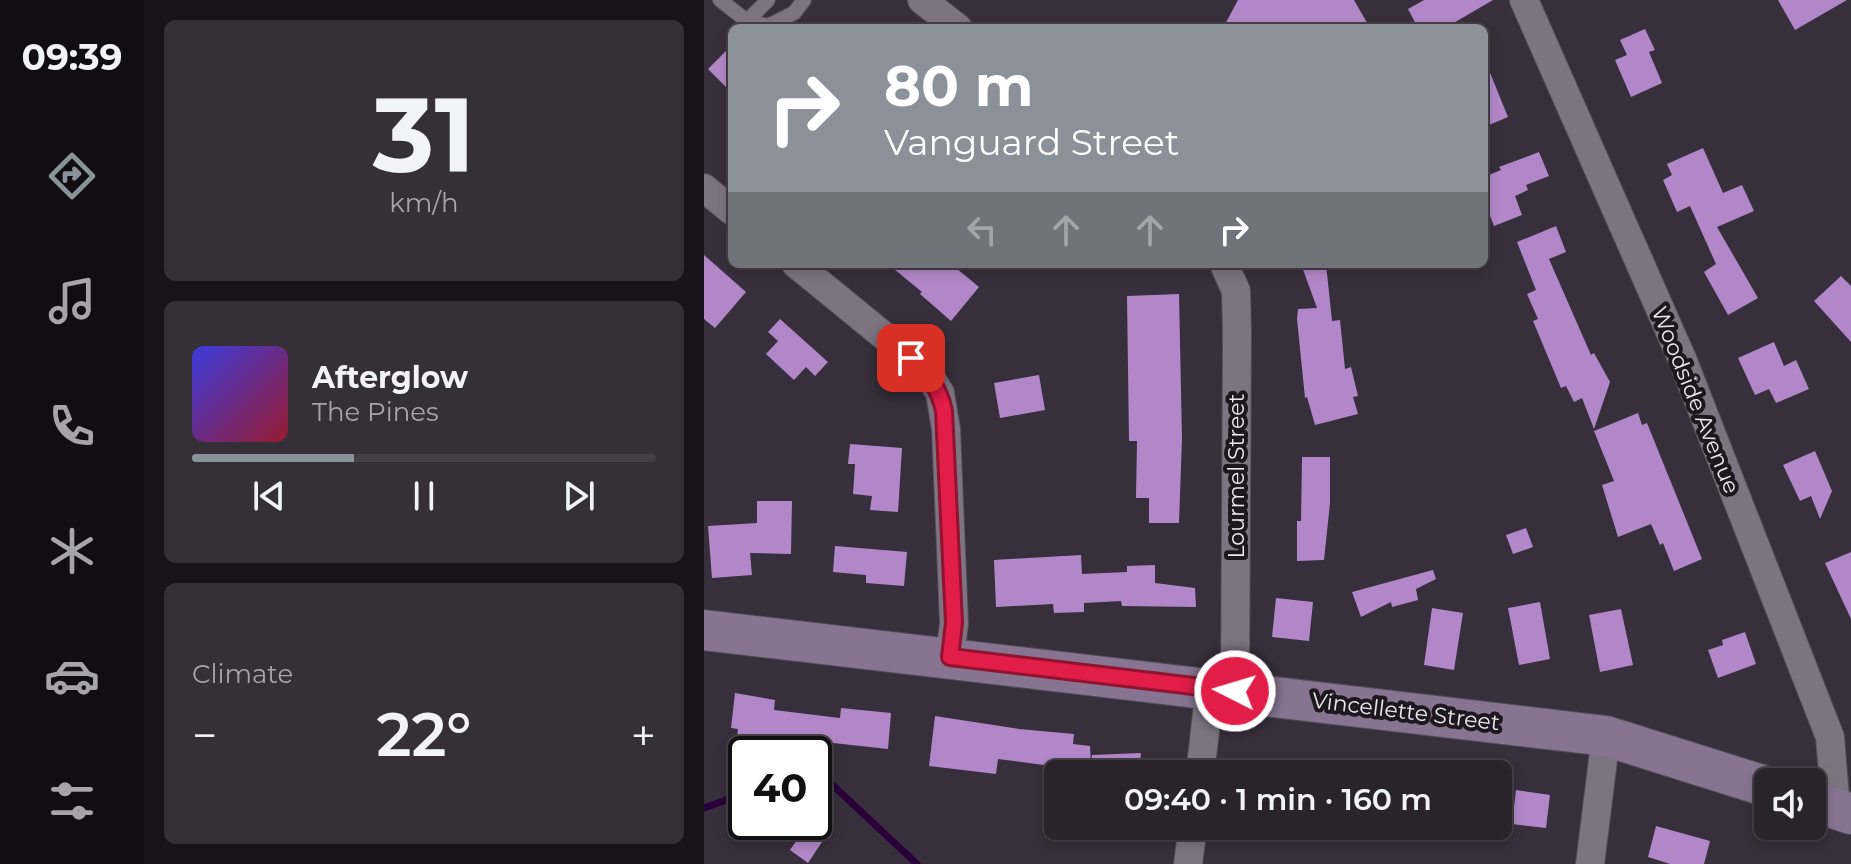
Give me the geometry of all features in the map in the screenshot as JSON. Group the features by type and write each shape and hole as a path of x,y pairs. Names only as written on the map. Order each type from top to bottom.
{"street":[{"path":"922,0 953,24"},
{"name":"Woodside Avenue","path":"1524,0 1683,361 1830,737 1833,808"},
{"path":"704,188 728,208"},
{"path":"801,268 911,358 930,377 940,393 946,429 954,623 950,657"},
{"name":"Lourmel Street","path":"1204,760 1223,690 1237,333 1236,291 1226,268"},
{"name":"Vincellette Street","path":"704,630 1606,736 1754,783"},
{"path":"1590,864 1606,736"},
{"path":"1188,864 1191,840"}],"lane":[{"path":"720,0 747,21 760,24"},
{"path":"772,24 794,13 804,0"},
{"path":"747,21 761,3"}],"building":[{"path":"1238,0 1354,0 1368,24 1225,24"},
{"path":"1424,0 1493,0 1452,24 1416,24 1408,9"},
{"path":"1778,0 1847,0 1795,30"},
{"path":"1645,29 1655,50 1649,52 1662,83 1631,97 1615,60 1627,55 1620,40"},
{"path":"728,49 728,89 708,69"},
{"path":"1488,68 1508,117 1488,125"},
{"path":"1703,148 1723,193 1742,185 1754,211 1717,227 1758,298 1728,315 1704,272 1716,264 1690,206 1677,212 1663,180 1672,175 1667,164"},
{"path":"1539,152 1549,176 1526,185 1528,190 1515,196 1522,215 1494,226 1488,210 1488,175 1501,170 1499,167"},
{"path":"1556,226 1566,252 1549,259 1591,355 1594,353 1610,382 1594,429 1582,398 1574,402 1566,386 1561,388 1533,321 1538,319 1527,294 1536,290 1517,242"},
{"path":"704,255 746,292 715,328 704,319"},
{"path":"893,268 956,268 979,287 951,321 920,294 922,292"},
{"path":"1302,268 1326,268 1332,321 1340,320 1345,369 1351,367 1358,396 1353,397 1358,414 1315,425 1305,398 1297,319 1298,309 1317,308"},
{"path":"1841,276 1851,286 1851,342 1814,301"},
{"path":"1179,294 1182,439 1179,523 1149,523 1149,498 1136,498 1137,441 1129,441 1127,296"},
{"path":"780,319 828,362 815,376 806,367 794,380 766,354 778,341 768,332"},
{"path":"1774,342 1784,366 1796,360 1809,389 1776,403 1769,389 1755,395 1738,358"},
{"path":"1039,375 1045,410 1000,418 994,383"},
{"path":"1638,413 1642,425 1647,423 1702,559 1674,571 1663,543 1660,545 1651,524 1618,537 1602,485 1614,481 1594,431"},
{"path":"850,444 902,448 898,512 870,510 872,496 853,494 855,464 848,464"},
{"path":"1815,451 1832,491 1820,519 1811,496 1800,501 1783,465"},
{"path":"1302,457 1330,457 1330,503 1324,560 1297,561"},
{"path":"757,501 792,501 791,554 750,553 752,575 712,578 708,526 757,523"},
{"path":"1526,528 1533,547 1513,554 1506,535"},
{"path":"835,546 907,552 904,586 866,583 866,575 833,572"},
{"path":"1851,552 1851,619 1825,563"},
{"path":"1081,555 1082,574 1127,572 1127,566 1155,565 1155,583 1195,588 1196,607 1122,606 1121,601 1084,603 1084,612 1054,613 1053,604 996,607 994,560"},
{"path":"1433,570 1436,579 1416,589 1418,600 1392,607 1391,602 1361,617 1352,592"},
{"path":"1276,598 1313,602 1309,641 1272,637"},
{"path":"1540,602 1550,659 1519,665 1508,608"},
{"path":"1432,608 1463,613 1454,670 1424,665"},
{"path":"1621,609 1633,665 1600,672 1589,615"},
{"path":"1745,632 1756,664 1718,678 1708,650 1723,645 1722,640"},
{"path":"735,693 775,700 774,710 840,718 841,708 891,713 888,749 832,745 832,736 737,736 738,729 731,728"},
{"path":"935,716 1074,734 1073,744 1090,746 1091,760 1044,760 1044,765 998,759 996,774 929,766"},
{"path":"1141,753 1140,760 1091,760 1092,755"},
{"path":"1516,790 1550,795 1546,828 1512,824"},
{"path":"1656,826 1710,841 1704,864 1670,864 1648,857"},
{"path":"797,840 822,842 808,863 790,850"}],"waterway":[{"path":"832,784 917,864"},
{"path":"704,808 728,799"}],"route":[{"path":"911,358 930,377 940,393 944,411 954,623 950,657 1235,691"}]}
